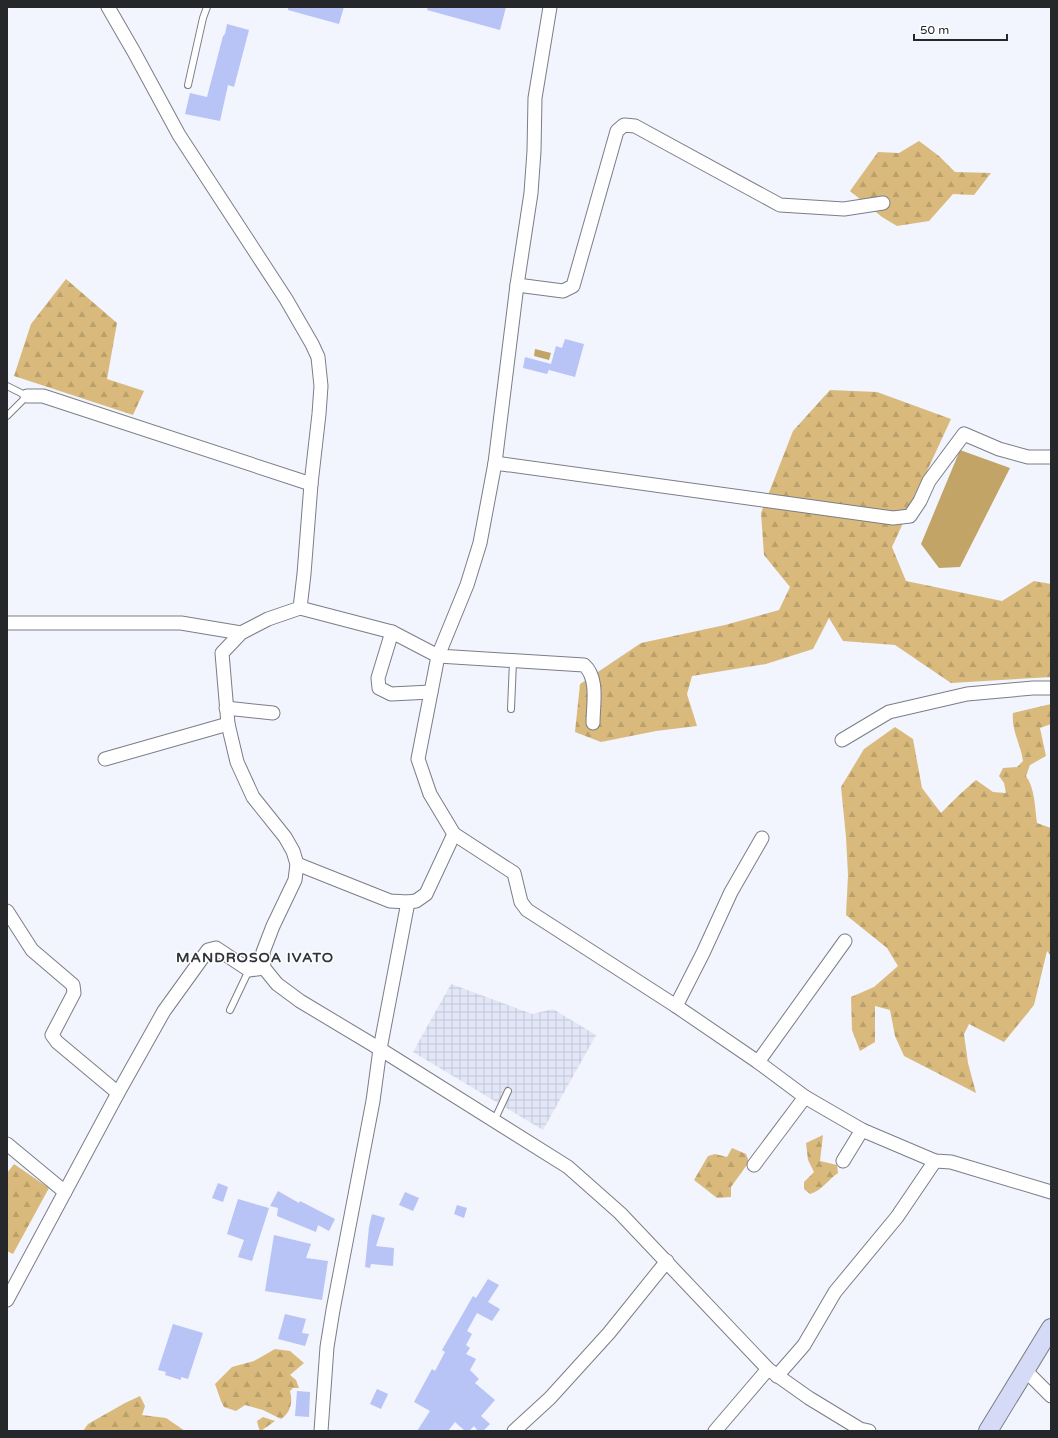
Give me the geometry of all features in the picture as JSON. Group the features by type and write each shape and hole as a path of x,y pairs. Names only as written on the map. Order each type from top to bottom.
{"main road":[{"path":"988,1431 1051,1328"}],"street":[{"path":"108,7 179,135 286,299 318,357 321,386 300,608"},
{"path":"550,7 535,98 534,151 531,193 517,285 495,463 480,543 467,585 438,656 418,758 430,794 454,834 514,873 521,902 527,910 676,1006 758,1062 805,1097 862,1130 935,1161 951,1162 1051,1192"},
{"path":"517,285 563,291 573,286 617,131 624,125 635,126 780,205 844,209 883,203"},
{"path":"27,396 43,396 311,484"},
{"path":"495,463 893,518 910,516 920,501 929,481 964,434 999,450 1028,457 1051,458"},
{"path":"593,723 594,682 589,669 584,665 438,656 392,632 300,608 268,620 241,633 222,654 228,724 237,762 253,797 285,837 294,851 297,864 295,880 273,926 263,952 264,968 277,984 300,1000 568,1167 620,1213 773,1373 809,1398 860,1429 869,1431"},
{"path":"7,623 181,623 241,633"},
{"path":"392,632 378,678 379,688 391,694 431,692"},
{"path":"842,740 889,712 967,694 1033,688 1051,688"},
{"path":"226,708 273,713"},
{"path":"105,759 228,724"},
{"path":"297,864 390,901 416,901 426,894 454,834"},
{"path":"676,1006 703,953 731,892 762,838"},
{"path":"322,1431 328,1347 346,1241 373,1101 380,1049 408,902"},
{"path":"7,911 32,950 73,985 74,993 52,1035 56,1042 118,1093"},
{"path":"758,1062 845,941"},
{"path":"7,1300 118,1093 164,1011 208,950 216,948 249,970 264,968"},
{"path":"754,1165 805,1097"},
{"path":"842,1162 862,1130"},
{"path":"7,1144 65,1192"},
{"path":"715,1431 773,1373 804,1345 835,1292 897,1217 935,1161"},
{"path":"514,1431 550,1398 609,1333 667,1261"},
{"path":"1025,1370 1051,1396"}],"lane":[{"path":"188,85 203,18 207,7"},
{"path":"7,386 27,396 7,416"},
{"path":"511,709 513,660"},
{"path":"230,1010 249,970"},
{"path":"494,1121 508,1091"}],"shaded area":[{"path":"535,349 551,353 549,360 534,356"},
{"path":"960,450 1010,468 960,567 939,568 921,544"},
{"path":"451,984 532,1014 553,1009 596,1035 543,1130 413,1052"}],"green space":[{"path":"919,141 939,156 955,172 991,173 974,195 953,194 929,221 897,226 882,217 850,191 878,152 899,153"},
{"path":"66,279 117,323 107,379 144,391 133,415 14,376 31,324"},
{"path":"830,390 877,392 951,419 892,547 906,581 1002,601 1034,581 1051,584 1051,677 951,683 895,645 843,641 829,618 813,649 766,664 692,676 687,694 697,726 656,731 601,742 575,732 580,684 641,643 725,625 779,610 790,587 764,555 761,513 793,431"},
{"path":"1051,704 1051,724 1040,728 1046,756 1030,765 1026,776 1033,792 1037,823 1051,828 1051,956 1047,951 1034,1005 1004,1042 969,1024 964,1034 968,1063 976,1093 904,1056 895,1036 890,1010 875,1006 875,1042 860,1051 852,1030 851,997 874,987 898,966 887,948 846,915 848,875 841,787 864,749 895,727 913,739 922,788 941,813 976,780 993,792 1006,793 1004,783 999,776 1003,768 1017,767 1023,761 1013,725 1013,713"},
{"path":"823,1135 820,1161 837,1165 838,1173 821,1188 810,1194 804,1189 804,1182 814,1172 808,1160 806,1143"},
{"path":"732,1148 746,1154 749,1162 731,1187 731,1197 717,1198 694,1180 708,1156 715,1154 727,1157"},
{"path":"14,1164 49,1188 13,1254 7,1251 7,1173"},
{"path":"275,1349 290,1351 304,1363 290,1375 296,1380 299,1388 293,1388 290,1391 291,1403 287,1414 281,1419 263,1410 245,1405 236,1411 224,1407 215,1384 232,1367 254,1361"},
{"path":"140,1396 145,1406 142,1415 166,1418 185,1431 83,1431 88,1424"},
{"path":"263,1417 275,1421 261,1431 257,1421"}],"building":[{"path":"288,7 344,7 339,24 288,10"},
{"path":"428,7 506,7 500,30 427,10"},
{"path":"227,24 249,30 234,87 228,85 220,121 185,114 190,93 207,97"},
{"path":"565,339 584,344 575,377 549,370 551,365 547,374 523,368 525,357 551,364 556,346 562,348"},
{"path":"218,1183 228,1187 223,1202 212,1198"},
{"path":"278,1191 299,1203 300,1201 335,1219 329,1231 318,1225 316,1232 277,1216 278,1208 270,1206"},
{"path":"405,1192 419,1198 413,1211 399,1205"},
{"path":"238,1199 269,1208 252,1261 238,1257 244,1240 227,1234"},
{"path":"457,1205 467,1208 464,1218 454,1214"},
{"path":"372,1214 385,1218 376,1246 394,1248 393,1266 371,1264 370,1268 365,1267 369,1227"},
{"path":"274,1235 311,1244 306,1258 328,1261 322,1300 265,1291"},
{"path":"488,1279 499,1285 488,1302 500,1309 492,1321 477,1313 467,1331 472,1334 466,1345 470,1348 466,1354 476,1359 470,1370 479,1379 475,1383 495,1400 481,1416 490,1424 483,1431 478,1431 474,1426 469,1431 465,1431 455,1422 448,1431 417,1431 430,1411 414,1402 432,1369 435,1371 445,1352 442,1350 473,1296 476,1298"},
{"path":"285,1314 306,1319 302,1333 309,1334 305,1346 278,1339"},
{"path":"173,1324 203,1333 188,1379 181,1377 181,1380 165,1375 166,1372 158,1370"},
{"path":"377,1389 388,1394 381,1409 370,1404"},
{"path":"297,1391 310,1392 309,1417 295,1416"}],"district":[{"name":"MANDROSOA IVATO","path":"255,957"}]}
